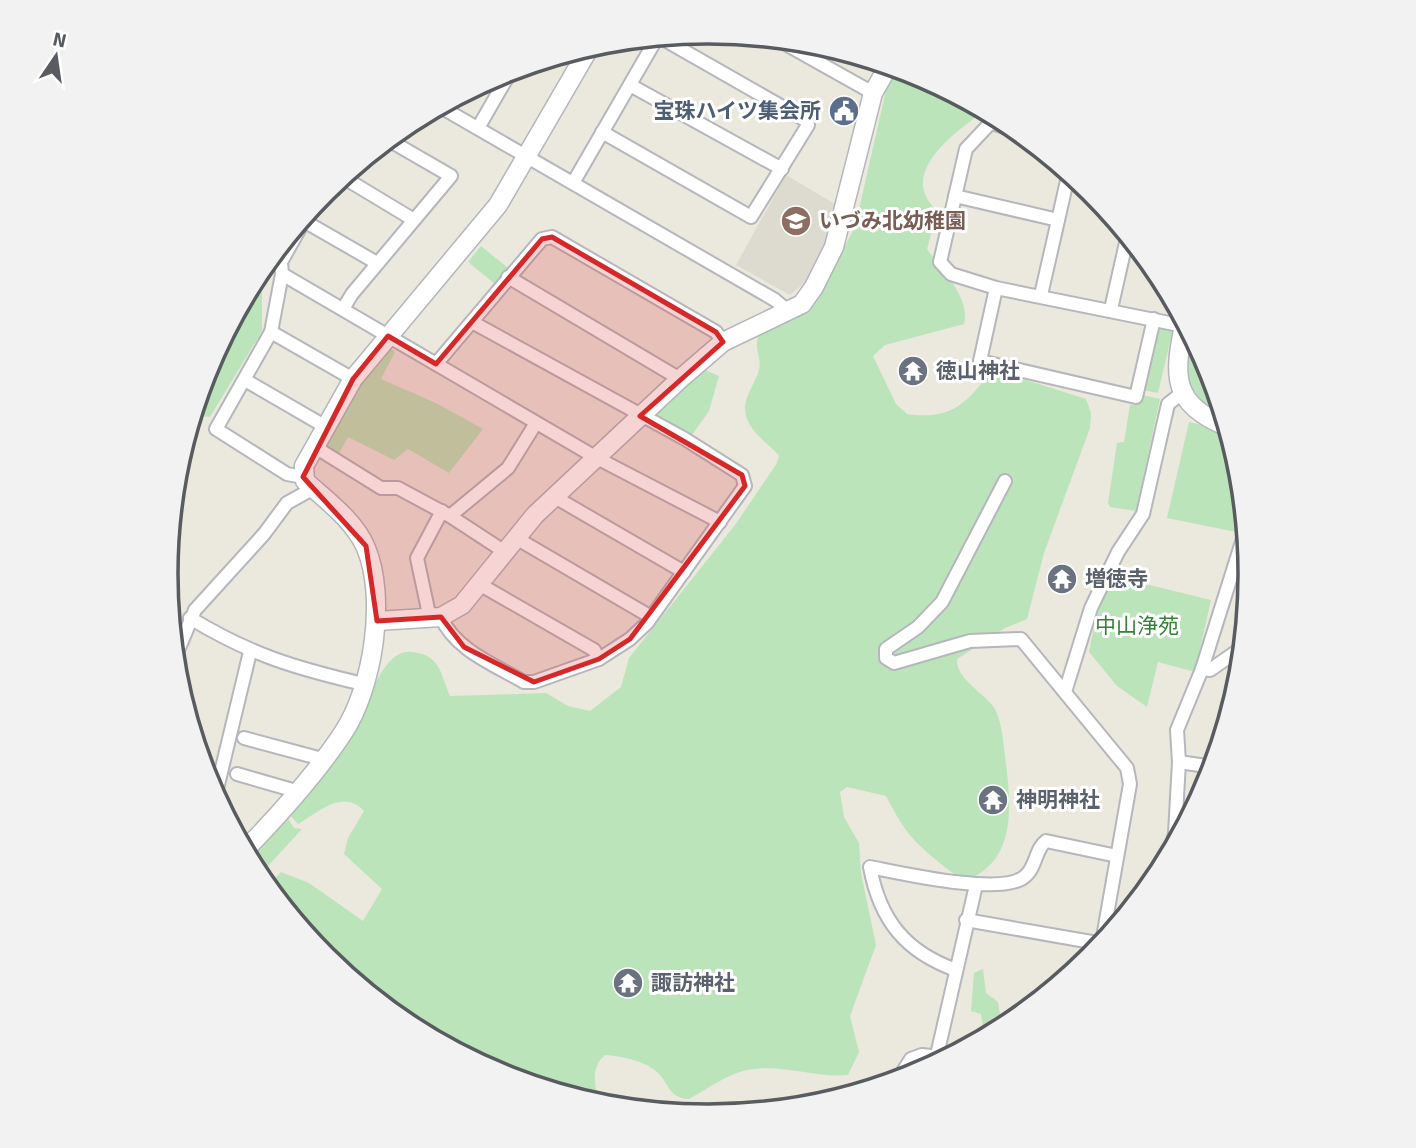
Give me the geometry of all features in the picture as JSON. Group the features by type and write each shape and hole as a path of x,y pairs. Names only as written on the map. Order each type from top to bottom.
{"street":[{"path":"602,132 751,217 808,125 807,121 674,45"},
{"path":"573,183 652,47"},
{"path":"800,52 873,93"},
{"path":"309,482 304,467 353,379 498,205 583,59"},
{"path":"377,621 436,618 462,605 553,496 680,379 723,342 802,304 827,263 873,93 884,74"},
{"path":"630,85 782,169"},
{"path":"478,128 501,86"},
{"path":"449,112 788,311"},
{"path":"988,124 966,149 940,262 951,274 996,288 1174,322"},
{"path":"343,309 377,263 451,176 397,145"},
{"path":"351,182 414,220"},
{"path":"1041,295 1066,183"},
{"path":"955,196 1058,220"},
{"path":"309,224 377,263"},
{"path":"436,364 542,239 552,237 716,332 723,342"},
{"path":"1111,309 1125,246"},
{"path":"251,843 343,733 356,710 379,603 366,546 336,509 309,482 286,474 216,429 271,332 282,274 281,262 288,250"},
{"path":"282,274 595,457 720,522"},
{"path":"509,277 680,379"},
{"path":"996,288 980,361 1136,397 1154,319"},
{"path":"472,322 742,475 745,486 651,617 630,639 599,659 534,682 524,682 464,647 436,618 417,558 446,514 508,468 536,423"},
{"path":"271,332 353,379"},
{"path":"1182,335 1176,360 1182,393 1195,412 1215,422"},
{"path":"245,380 326,427"},
{"path":"1066,692 1091,608 1118,552 1143,514 1168,404 1182,393"},
{"path":"315,447 381,488 398,488 651,617"},
{"path":"1004,481 942,602 918,627 886,649 886,658 894,663 970,641 1016,638 1026,642 1130,775 1105,926"},
{"path":"182,640 190,618 287,503 309,482"},
{"path":"553,496 684,572"},
{"path":"1176,824 1179,762 1177,730 1202,669 1237,556"},
{"path":"479,583 594,650 599,659"},
{"path":"190,618 250,652 278,663 363,684"},
{"path":"219,780 250,652"},
{"path":"1202,669 1210,670 1232,655"},
{"path":"244,738 322,759"},
{"path":"1179,762 1202,765"},
{"path":"237,774 296,791"},
{"path":"956,970 929,961 910,946 891,924 875,891 870,867 976,885 1021,880 1030,872 1046,841 1117,856"},
{"path":"944,1049 956,970 976,885"},
{"path":"966,920 1091,941"},
{"path":"907,1066 911,1059 926,1058"}],"highlighted area":[{"path":"552,237 716,332 723,342 640,416 742,475 745,486 630,639 599,659 534,682 464,647 441,617 377,621 366,546 303,477 353,379 388,336 436,364 542,239"}],"shaded area":[{"name":"いづみ北幼稚園","path":"786,175 835,204 828,237 811,277 790,295 736,265"}],"green space":[{"path":"893,77 943,98 976,117 942,146 926,170 923,182 926,196 937,212 927,249 959,294 965,314 964,324 885,345 873,356 896,404 907,414 936,415 947,412 967,400 992,369 1086,399 1091,413 1090,428 1044,553 1027,619 1005,628 957,659 961,673 995,709 999,720 1009,788 1005,838 990,865 977,875 966,878 944,867 912,837 886,796 847,787 840,792 844,817 859,843 861,873 876,945 850,1016 859,1052 848,1075 766,1068 745,1070 689,1099 673,1093 657,1072 625,1058 605,1055 600,1060 595,1072 596,1092 505,1064 443,1033 385,995 331,947 274,879 281,872 309,883 363,921 382,889 344,854 348,838 364,811 356,804 340,802 331,804 298,824 287,812 345,743 358,723 383,670 401,653 421,654 434,661 450,696 546,693 568,706 590,711 621,687 629,658 735,525 777,463 779,455 750,425 745,410 747,397 759,370 758,337 811,300 827,279 855,227 886,90"},
{"path":"481,246 508,268 495,284 468,262"},
{"path":"262,287 262,331 210,417 202,416 218,371 232,339"},
{"path":"1159,322 1174,325 1158,393 1143,390"},
{"path":"388,346 395,352 381,379 438,404 483,429 449,473 408,449 394,460 348,437 336,459 324,452 342,412"},
{"path":"1188,347 1211,408 1192,390"},
{"path":"700,368 719,376 709,411 690,438 654,415"},
{"path":"1142,395 1160,399 1136,511 1110,507 1108,503 1117,443 1124,442 1130,405 1139,404"},
{"path":"1189,422 1217,428 1228,471 1236,532 1167,518"},
{"name":"中山浄苑","path":"1125,579 1211,600 1195,672 1158,662 1147,707 1117,686 1089,652 1096,615 1111,580"},
{"path":"287,817 294,828 302,829 266,868 257,853"},
{"path":"983,969 986,993 998,1002 1000,1017 983,1027 981,1014 971,1011 974,973"}],"place":[{"name":"宝珠ハイツ集会所","path":"844,111"},
{"name":"いづみ北幼稚園","path":"796,221"},
{"name":"徳山神社","path":"913,371"},
{"name":"増徳寺","path":"1062,579"},
{"name":"神明神社","path":"993,800"},
{"name":"諏訪神社","path":"628,983"}]}
